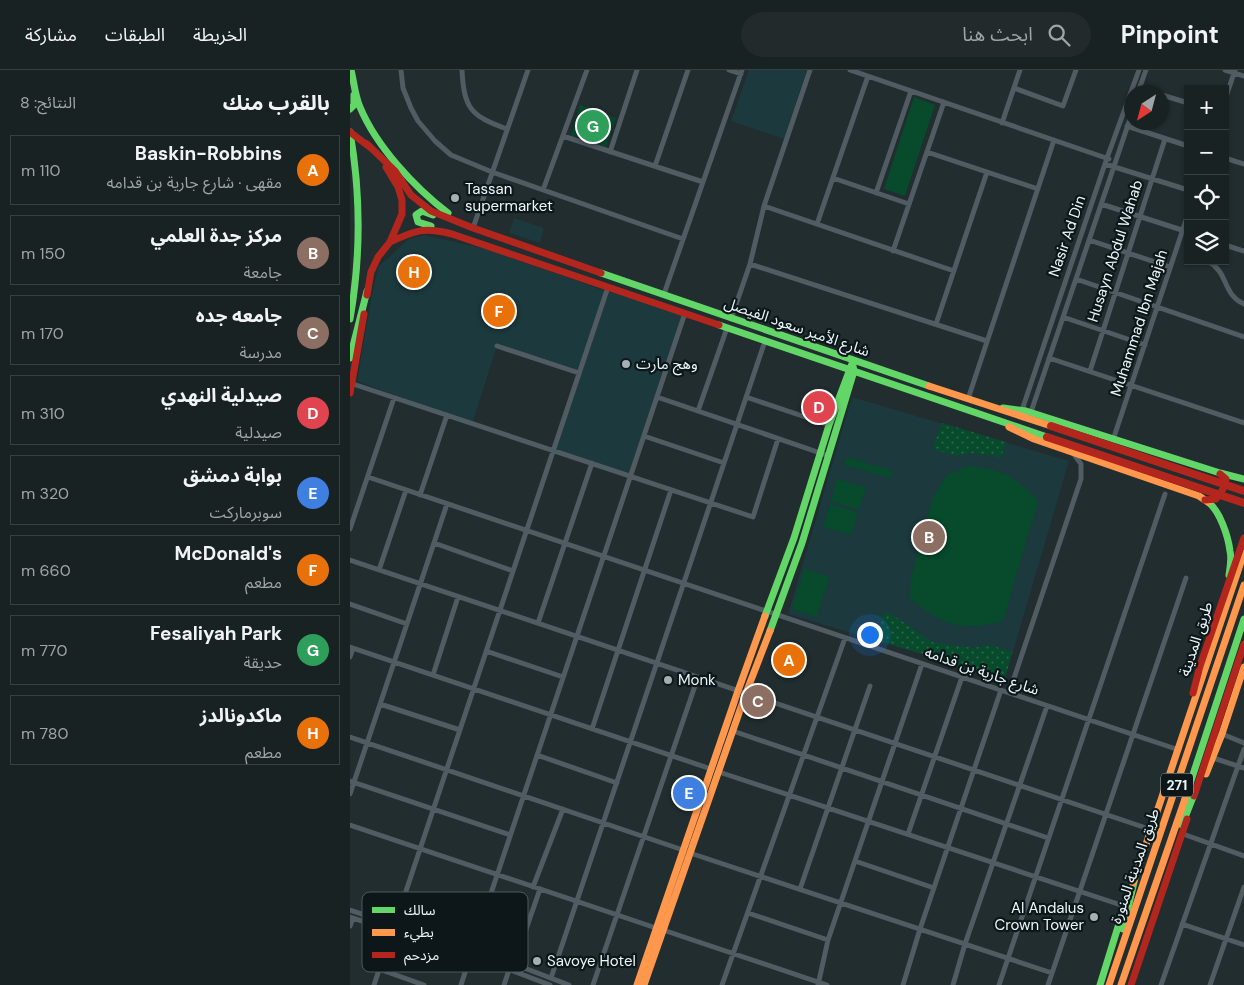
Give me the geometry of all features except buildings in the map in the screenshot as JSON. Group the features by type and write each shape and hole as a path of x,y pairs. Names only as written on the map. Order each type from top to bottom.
{"main road":[{"path":"350,109 354,105 351,70"},
{"path":"351,70 360,108 384,146 430,200 473,228"},
{"path":"350,132 367,144 385,164 398,187 402,200 402,214 390,242 378,257 371,272 350,358"},
{"path":"350,132 358,191 357,264 350,320"},
{"name":"شارع الأمير سعود الفيصل","path":"367,144 383,157 417,201 473,228 853,361 1244,491"},
{"path":"452,234 418,222 416,215 422,211 473,228"},
{"name":"شارع الأمير سعود الفيصل","path":"390,242 424,228 452,234 1244,503"},
{"path":"350,393 367,291"},
{"path":"715,770 732,731 742,692 777,614 811,513 825,455 853,361"},
{"path":"644,985 660,929 802,511 825,455 829,425 851,370"},
{"path":"991,407 1031,412 1113,440 1244,479"},
{"path":"991,418 1034,439 1199,496 1205,500 1214,507 1220,519 1231,553 1226,590"},
{"path":"1205,500 1216,499 1223,489 1226,479 1220,473"},
{"path":"802,511 811,513"},
{"name":"طريق المدينة","path":"1179,750 1200,666 1244,538"},
{"name":"طريق المدينة","path":"1100,985 1124,906 1152,830 1244,553"},
{"name":"طريق المدينة المنورة","path":"1110,982 1244,585"},
{"name":"طريق المدينة المنورة","path":"1121,985 1150,904 1244,619"},
{"path":"1131,985 1183,834 1190,807 1244,644"},
{"path":"1190,807 1213,758 1242,680 1244,667"},
{"path":"1150,904 1195,792"},
{"path":"1110,982 1134,878"},
{"path":"637,985 660,929"}],"street":[{"path":"401,70 403,88 408,102 424,130 450,154 492,172 683,240"},
{"path":"462,70 464,96 473,112 490,123 507,129"},
{"path":"473,228 528,70"},
{"path":"543,190 587,70"},
{"path":"655,166 688,70"},
{"path":"664,294 741,72 729,70"},
{"path":"731,319 750,264 764,206 810,70"},
{"path":"850,70 1054,140 1152,179 1184,189"},
{"path":"1002,122 1020,70"},
{"path":"1014,88 1063,106 1076,70"},
{"name":"Nasir Ad Din","path":"1022,410 1106,161 1139,70"},
{"path":"1141,85 1146,70"},
{"path":"1225,70 1235,71 1244,76"},
{"path":"610,152 635,71"},
{"path":"1229,88 1235,71"},
{"path":"817,224 868,76"},
{"path":"876,193 911,91"},
{"path":"1169,97 1184,102"},
{"path":"893,251 944,102"},
{"name":"Nasir Ad Din","path":"1031,412 1126,130"},
{"path":"1139,130 1184,145"},
{"path":"563,136 703,182"},
{"name":"Husayn Abdul Wahab","path":"1090,371 1165,139"},
{"path":"968,399 1054,140"},
{"path":"927,152 1038,189"},
{"path":"1229,159 1244,164"},
{"path":"936,324 987,172"},
{"path":"833,178 909,204"},
{"path":"1101,204 1184,232"},
{"path":"764,206 954,271"},
{"name":"Muhammad Ibn Majah","path":"1113,440 1170,267 1184,234"},
{"path":"1088,240 1170,267"},
{"path":"1229,246 1244,251"},
{"path":"750,264 988,340"},
{"path":"1215,265 1229,292 1237,301 1244,304"},
{"path":"1076,279 1244,336"},
{"path":"405,892 608,287"},
{"path":"491,892 685,313"},
{"path":"1063,317 1144,345"},
{"path":"698,411 727,328"},
{"path":"551,978 765,341"},
{"path":"497,346 579,373"},
{"path":"1049,358 1244,423"},
{"path":"353,384 753,517 778,439"},
{"path":"657,396 825,455"},
{"path":"350,529 394,398"},
{"path":"746,398 829,425"},
{"path":"420,495 447,415"},
{"path":"644,436 724,463"},
{"path":"1009,693 1081,479 1081,464 1073,452"},
{"path":"538,624 592,464"},
{"name":"شارع جارية بن قدامه","path":"368,477 1179,750"},
{"path":"379,570 406,490"},
{"path":"592,729 671,490"},
{"path":"1000,985 1007,958 1165,494"},
{"path":"350,794 352,782 367,743 447,504"},
{"path":"434,543 513,571"},
{"path":"350,560 1152,830"},
{"path":"1048,985 1186,578"},
{"path":"433,675 458,597"},
{"path":"350,604 407,624"},
{"path":"722,985 845,638"},
{"path":"350,657 352,648 1124,906"},
{"path":"486,651 563,677"},
{"path":"818,984 828,940 922,664"},
{"path":"593,985 698,677"},
{"path":"908,834 962,677"},
{"path":"800,889 870,686"},
{"path":"903,985 920,929 1001,690"},
{"path":"380,704 460,730"},
{"path":"953,985 965,944 1047,706"},
{"path":"732,731 1048,838"},
{"path":"1222,734 1244,743"},
{"path":"350,737 1052,973"},
{"path":"1161,985 1244,749"},
{"path":"537,755 617,783"},
{"path":"1213,758 1244,768"},
{"path":"352,782 510,835"},
{"path":"534,887 563,809"},
{"path":"350,825 818,984 827,985"},
{"path":"1183,834 1244,856"},
{"path":"855,861 934,888"},
{"path":"1210,985 1244,887"},
{"path":"528,924 540,889"},
{"path":"350,910 362,914"},
{"path":"748,913 828,940"},
{"path":"350,926 352,917"},
{"path":"1182,924 1244,945"},
{"path":"528,969 569,985"},
{"path":"374,985 378,972"},
{"path":"387,972 424,985"},
{"path":"461,985 465,972"},
{"path":"504,985 508,972"},
{"path":"514,972 550,985"}],"shaded area":[{"path":"749,70 807,70 784,139 731,121"},
{"path":"514,218 544,228 540,243 509,233"},
{"path":"424,235 486,249 606,291 685,313 630,476 553,450 579,374 497,346 472,424 357,381 378,267 409,239"},
{"path":"852,397 1069,461 1005,679 788,614"}],"green space":[{"path":"914,97 935,105 905,196 884,189"},
{"path":"580,105 616,118 606,147 571,135"},
{"path":"942,423 1006,442 1001,457 971,453 956,456 932,449"},
{"path":"847,457 893,471 891,478 844,465"},
{"path":"968,466 990,469 1007,475 1022,485 1038,501 1003,621 976,626 953,624 943,620 932,615 910,598 911,577 933,497 947,475"},
{"path":"837,479 866,487 859,510 831,501"},
{"path":"830,504 858,512 851,535 823,527"},
{"path":"804,569 829,577 817,617 792,609"},
{"path":"884,612 893,615 932,642 973,648 990,645 1012,652 1005,679 876,640"}],"traffic: fast":[{"path":"351,70 358,103 367,122 386,151 410,179 448,213"},
{"path":"350,109 354,105 354,95"},
{"path":"350,132 358,202 358,249 350,319"},
{"path":"431,226 418,222 416,215 422,211 433,215"},
{"path":"601,273 929,386"},
{"path":"350,358 367,291"},
{"path":"719,325 1047,437"},
{"path":"765,616 794,538 829,425 853,361"},
{"path":"770,631 802,543 854,371 853,366"},
{"path":"1003,408 1026,411 1244,479"},
{"path":"1208,502 1216,511 1223,524 1231,557 1229,575"},
{"path":"1185,799 1244,619"},
{"path":"1182,825 1195,792"},
{"path":"1123,929 1135,878"},
{"path":"1100,985 1126,901"}],"traffic: slow":[{"path":"929,386 1051,426"},
{"path":"1009,427 1034,439 1199,496 1208,502"},
{"path":"1133,883 1244,553"},
{"path":"1109,985 1244,585"},
{"path":"637,985 765,616"},
{"path":"644,985 746,693 770,631"},
{"path":"1206,774 1222,734 1244,667"},
{"path":"1121,985 1185,799"}],"traffic: jam":[{"path":"350,132 371,148"},
{"path":"367,144 395,171 411,195 431,211 473,228 601,273"},
{"path":"367,295 371,272 378,257 390,242 402,214 402,200 398,187 386,167"},
{"path":"390,242 414,232 427,230 452,234 719,325"},
{"path":"350,393 364,314"},
{"path":"1051,426 1244,491"},
{"path":"1047,437 1244,503"},
{"path":"1205,500 1216,499 1223,489 1226,479 1220,474"},
{"path":"1193,693 1200,666 1244,538"},
{"path":"1194,796 1244,644"},
{"path":"1131,985 1187,819"}],"place":[{"name":"Fesaliyah Park","path":"593,126"},
{"name":"Tassan supermarket","path":"455,198"},
{"name":"ماكدونالدز","path":"414,272"},
{"name":"McDonald's","path":"499,311"},
{"name":"وهج مارت","path":"626,364"},
{"name":"صيدلية النهدي","path":"819,407"},
{"name":"مركز جدة العلمي","path":"929,537"},
{"name":"Baskin-Robbins","path":"789,660"},
{"name":"Monk","path":"668,680"},
{"name":"جامعه جده","path":"758,701"},
{"name":"بوابة دمشق","path":"689,793"},
{"name":"Al Andalus Crown Tower","path":"1094,917"},
{"name":"Savoye Hotel","path":"537,961"}]}
